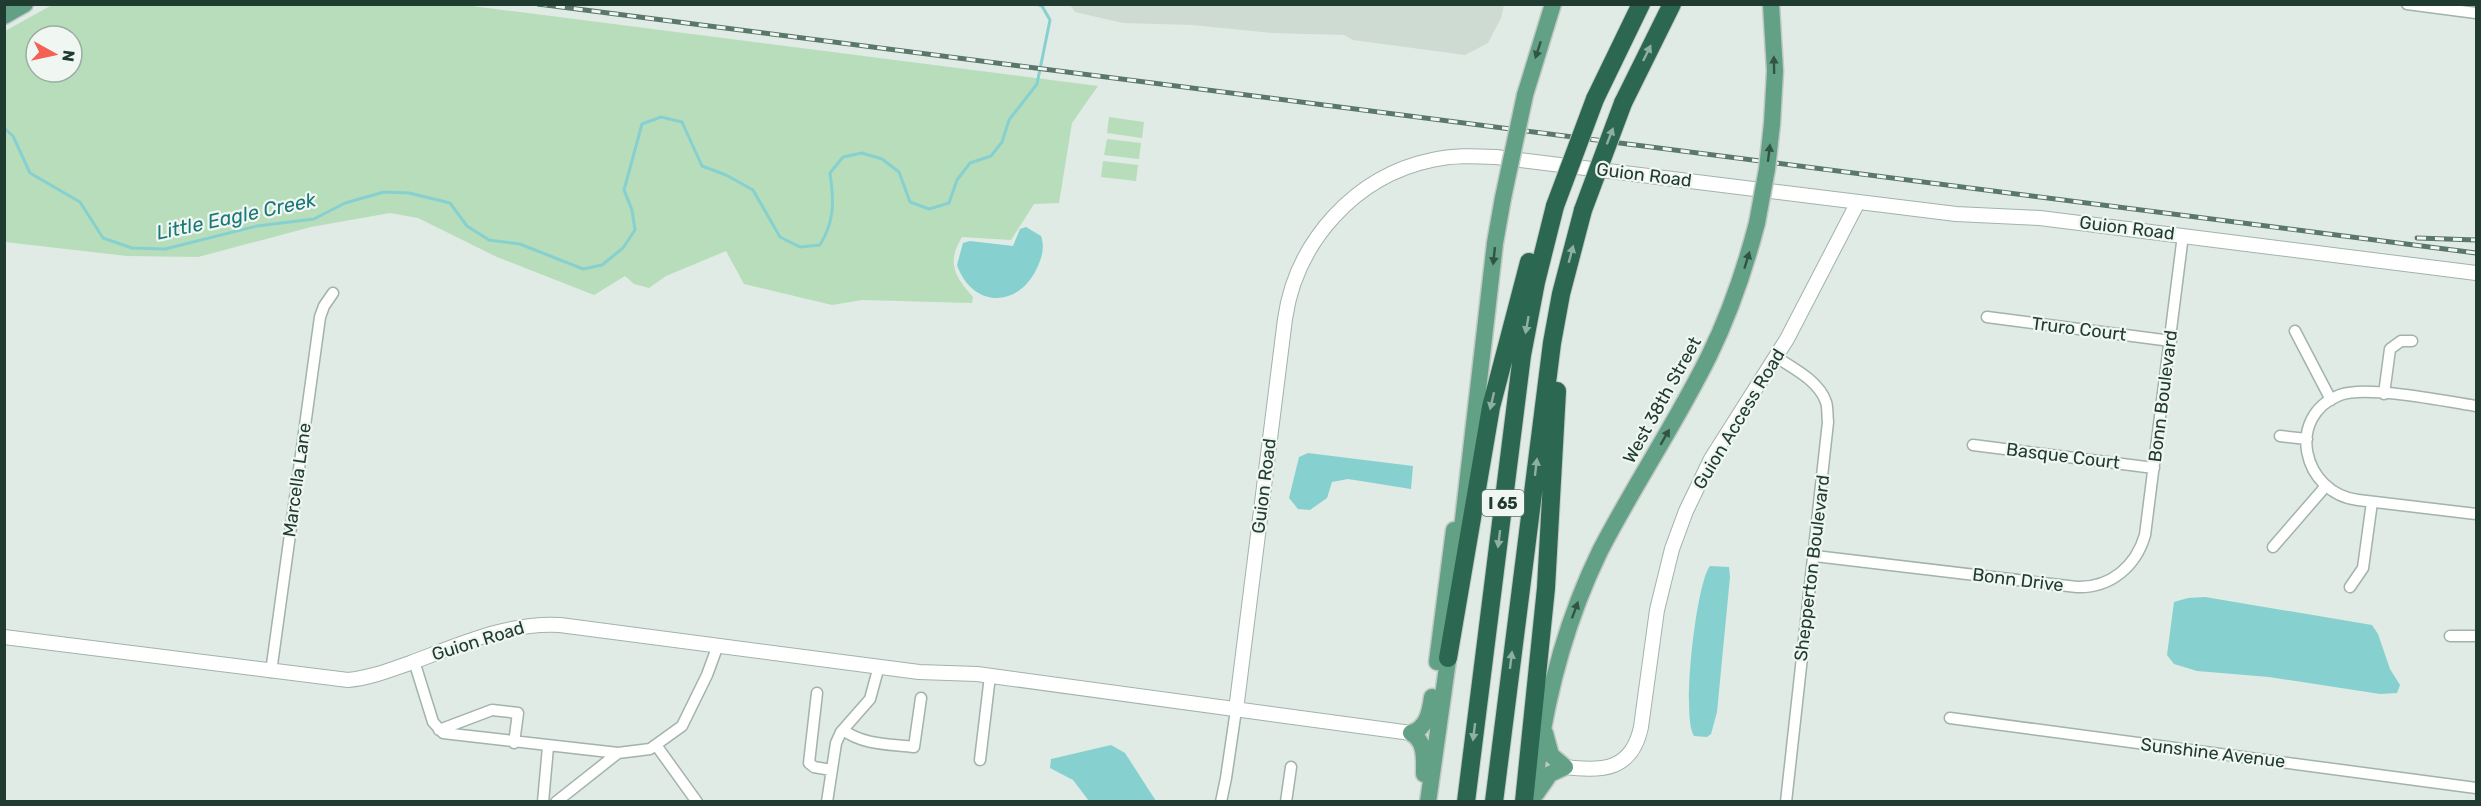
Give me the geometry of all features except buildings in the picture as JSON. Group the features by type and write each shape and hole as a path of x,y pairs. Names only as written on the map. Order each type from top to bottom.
{"highway":[{"name":"I 65","path":"1466,801 1522,355 1536,282 1555,206 1595,99 1641,4"},
{"name":"I 65","path":"1494,801 1548,373 1561,294 1583,210 1623,103 1672,4"},
{"path":"1448,658 1493,398 1529,262 1555,206"},
{"path":"1530,800 1546,588 1561,294"}],"main road":[{"path":"4,16 25,4"},
{"path":"1426,801 1448,658 1495,243 1525,95 1553,4"},
{"name":"West 38th Street","path":"1530,800 1543,727 1562,650 1586,582 1611,532 1697,379 1720,333 1744,270 1765,184 1772,124 1775,71 1771,4"},
{"path":"1426,801 1423,746 1418,737 1411,733 1424,725 1431,709 1455,519 1470,459"},
{"path":"1530,800 1547,777 1565,767 1549,752 1543,727"}],"street":[{"path":"2407,4 2476,13"},
{"name":"Guion Road","path":"1236,710 1287,306 1293,281 1309,250 1327,224 1349,202 1378,181 1404,168 1431,160 1479,156 1956,214 2040,218 2476,273"},
{"name":"Guion Access Road","path":"1565,767 1590,770 1609,768 1626,757 1635,746 1641,727 1657,610 1675,540 1695,491 1712,459 1776,357 1858,202"},
{"name":"Bonn Boulevard","path":"2137,555 2145,535 2183,236"},
{"name":"Marcella Lane","path":"271,672 320,317 333,293"},
{"name":"Truro Court","path":"1988,316 2171,341"},
{"path":"2295,331 2331,400"},
{"path":"2384,393 2390,349 2401,341 2412,341"},
{"name":"Shepperton Boulevard","path":"1776,357 1801,373 1816,387 1826,401 1828,422 1815,556 1786,801"},
{"path":"2476,406 2359,391 2331,400 2312,421 2307,439 2309,463 2313,472 2325,487 2343,497 2476,514"},
{"path":"2280,436 2307,439"},
{"name":"Basque Court","path":"1973,445 2154,468"},
{"path":"2272,547 2325,487"},
{"path":"2350,587 2363,568 2372,502"},
{"name":"Bonn Drive","path":"1815,556 2082,588 2111,580 2124,571 2137,555"},
{"name":"Guion Road","path":"4,637 348,680 374,675 414,662 510,627 536,624 560,625 919,672 990,676 1411,733"},
{"path":"2450,636 2476,636"},
{"path":"414,662 433,722 439,730 448,735 618,753 644,751 656,745 686,721 718,645"},
{"path":"827,801 836,743 843,730 870,699 879,666"},
{"path":"980,760 990,676"},
{"path":"817,693 809,763 814,767 831,770"},
{"path":"843,730 862,740 914,747 921,698"},
{"path":"439,730 492,710 518,713 514,743"},
{"path":"1221,801 1236,710"},
{"name":"Sunshine Avenue","path":"1950,718 2476,788"},
{"path":"656,745 697,801"},
{"path":"543,801 548,747"},
{"path":"556,801 618,753"},
{"path":"1286,801 1291,767"}],"shaded area":[{"path":"1070,5 1504,5 1501,18 1488,43 1465,55 1353,40 1344,35 1272,33 1192,25 1123,23 1075,12"}],"green space":[{"path":"464,4 1098,86 1072,123 1059,203 1034,204 1011,240 962,237 954,255 955,269 961,283 973,297 972,303 862,300 832,305 744,284 726,251 666,276 649,288 634,284 625,276 594,295 497,257 418,218 390,213 311,227 198,257 127,256 5,242 5,31 52,5"},
{"path":"1109,117 1144,122 1142,138 1107,133"},
{"path":"1107,139 1141,143 1139,159 1104,155"},
{"path":"1103,161 1138,165 1136,181 1101,177"}],"water":[{"path":"1026,227 1041,236 1043,245 1037,268 1029,281 1019,291 996,298 984,296 973,289 964,279 957,265 963,243 970,241 1013,246 1020,229"},
{"path":"1308,453 1413,466 1411,489 1348,479 1332,482 1327,498 1310,510 1298,509 1289,498 1299,457"},
{"path":"1710,566 1729,567 1730,577 1717,712 1711,734 1707,737 1694,736 1690,724 1689,704 1695,623 1705,577"},
{"path":"2205,597 2372,625 2378,634 2390,669 2400,685 2397,693 2380,694 2269,677 2197,671 2174,664 2167,655 2174,602"},
{"path":"1111,745 1125,753 1156,801 1089,801 1073,780 1050,768 1051,759"}],"waterway":[{"name":"Little Eagle Creek","path":"4,128 13,136 30,173 80,202 103,238 132,248 165,249 257,226 314,219 345,203 384,192 409,193 450,203 467,226 489,240 520,244 583,269 602,265 623,248 635,230 632,210 624,190 642,124 661,117 682,122 702,166 726,175 753,190 780,237 800,247 820,245 831,219 830,173 843,157 862,153 882,159 899,172 910,202 929,209 949,203 957,180 970,163 991,156 1002,142 1009,120 1037,84 1050,20 1042,6 1037,4"}],"railway":[{"path":"538,4 2476,253"},
{"path":"2417,238 2476,240"}]}
